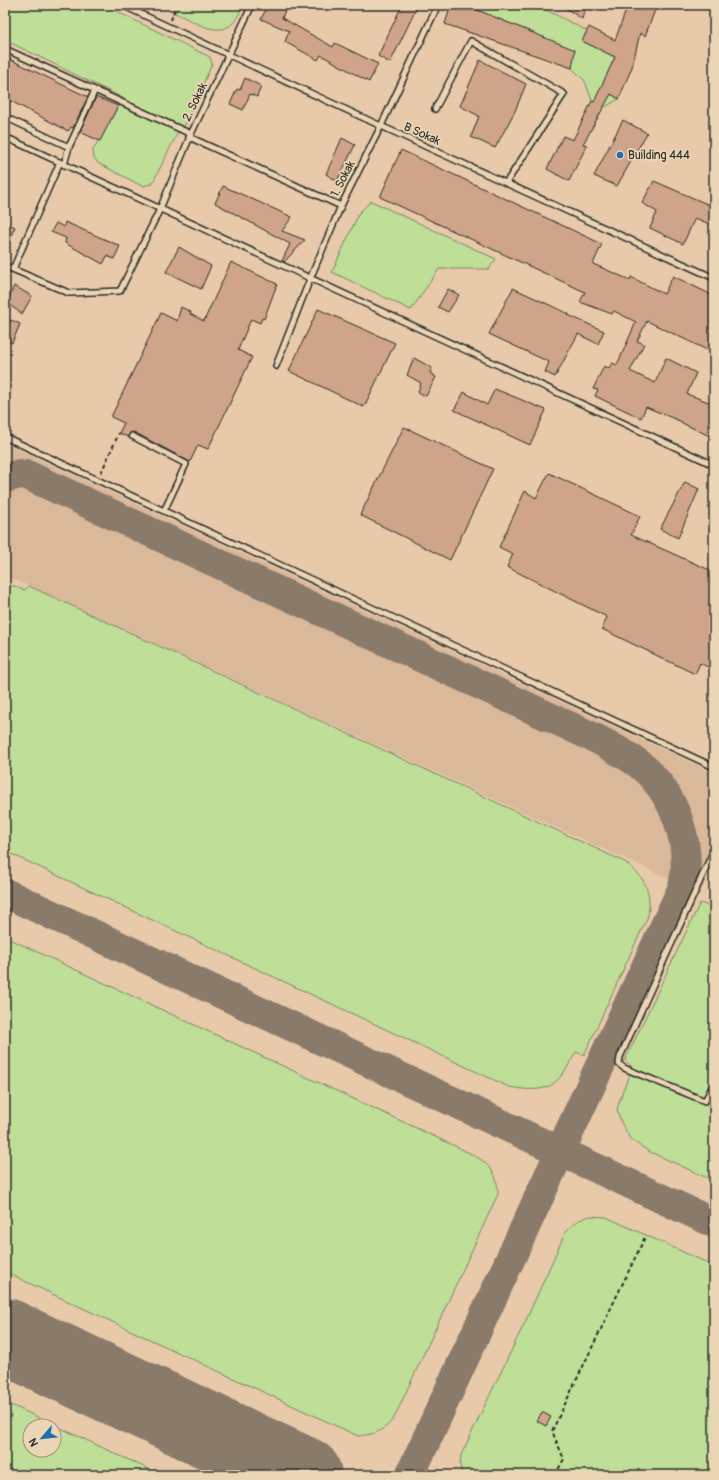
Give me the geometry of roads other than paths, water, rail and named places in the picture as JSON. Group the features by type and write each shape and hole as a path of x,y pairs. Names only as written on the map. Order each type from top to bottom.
{"lane":[{"name":"B Sokak","path":"122,5 381,126 714,278"},
{"name":"2. Sokak","path":"13,269 69,293 120,291 160,210 190,135 252,5"},
{"name":"1. Sokak","path":"276,366 310,279 341,206 381,126 438,5"},
{"path":"435,109 472,41 564,94 506,183"},
{"path":"5,49 341,206"},
{"path":"5,266 13,269 95,90"},
{"path":"5,117 69,147"},
{"path":"5,137 714,465"},
{"path":"5,436 714,767"},
{"path":"132,436 186,464 164,511"},
{"path":"714,850 620,1057 620,1064 624,1068 705,1101 714,1083"}],"place":[{"name":"Building 444","path":"620,155"}]}
